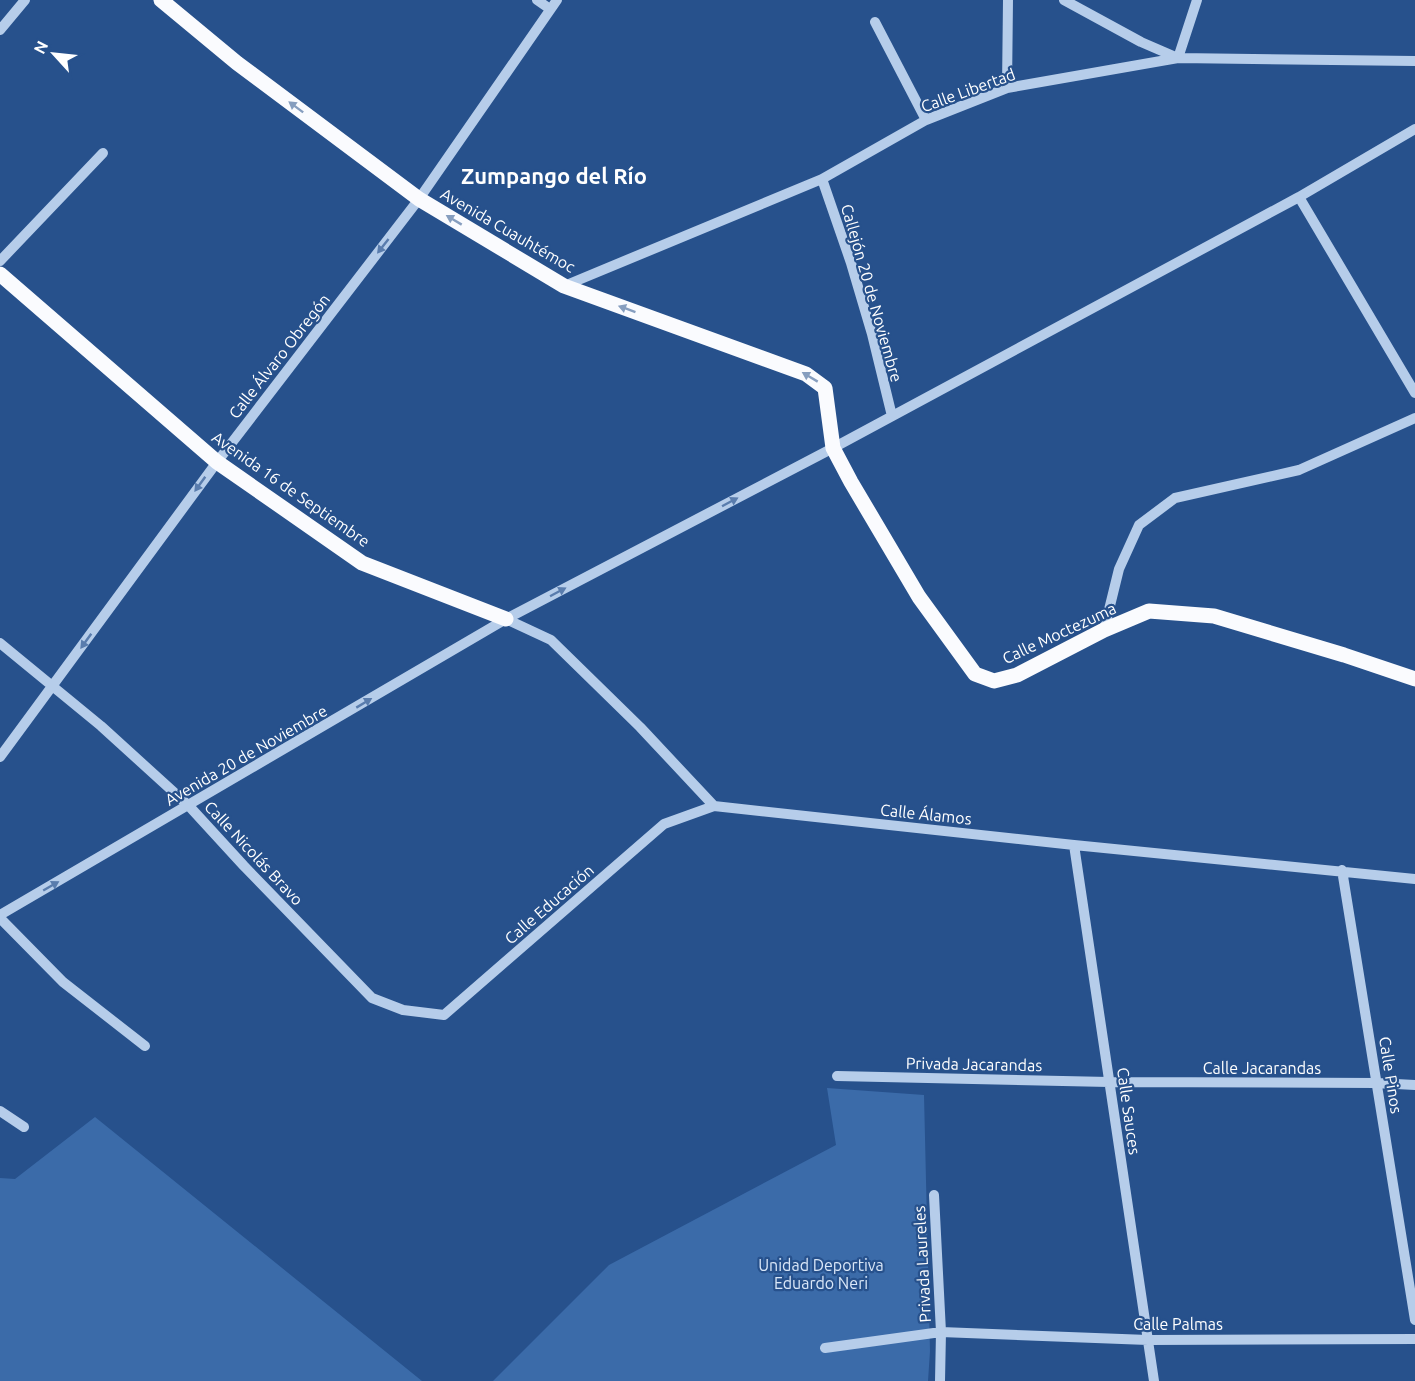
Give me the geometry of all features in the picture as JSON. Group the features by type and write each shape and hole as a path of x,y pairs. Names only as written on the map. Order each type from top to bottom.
{"main road":[{"name":"Avenida Cuauhtémoc","path":"161,0 237,63 419,199 564,286 806,374 825,388 833,448"},
{"name":"Avenida 16 de Septiembre","path":"0,274 217,462 362,563 506,619"},
{"name":"Calle Moctezuma","path":"833,448 919,597 975,674 994,681 1017,675 1104,630 1149,611 1214,616 1415,679"}],"street":[{"path":"0,30 25,0"},
{"path":"537,0 554,4"},
{"path":"1007,88 1008,0"},
{"path":"1068,1 1141,42 1178,58 1197,0"},
{"name":"Calle Álvaro Obregón","path":"0,757 217,462 419,199 554,4"},
{"path":"874,22 926,120"},
{"name":"Calle Libertad","path":"564,286 822,179 926,120 1007,88 1178,58 1415,61"},
{"path":"1415,129 1299,196 1415,393"},
{"path":"0,261 103,153"},
{"name":"Callejón 20 de Noviembre","path":"822,179 854,273 892,416"},
{"name":"Avenida 20 de Noviembre","path":"0,917 506,619 833,448 1299,196"},
{"path":"1104,630 1119,569 1139,525 1175,498 1299,470 1415,418"},
{"path":"506,619 551,640 640,727 714,806"},
{"name":"Calle Nicolás Bravo","path":"0,643 101,726 189,806 372,998 403,1010"},
{"name":"Calle Álamos","path":"714,806 1415,879"},
{"name":"Calle Educación","path":"403,1010 444,1015 664,824 714,806"},
{"name":"Calle Sauces","path":"1074,845 1154,1381"},
{"name":"Calle Pinos","path":"1342,870 1415,1320"},
{"path":"0,917 63,982 145,1046"},
{"name":"Privada Jacarandas","path":"837,1076 1110,1082"},
{"name":"Calle Jacarandas","path":"1110,1082 1415,1085"},
{"path":"0,1111 24,1127"},
{"name":"Privada Laureles","path":"934,1195 941,1332 940,1381"},
{"name":"Calle Palmas","path":"825,1348 941,1332 1148,1340 1415,1339"}],"green space":[{"name":"Unidad Deportiva Eduardo Neri","path":"827,1088 924,1095 930,1351 928,1381 493,1381 609,1265 836,1145"},
{"path":"95,1117 422,1381 0,1381 0,1178 15,1179"}],"district":[{"name":"Zumpango del Río","path":"554,176"}]}
